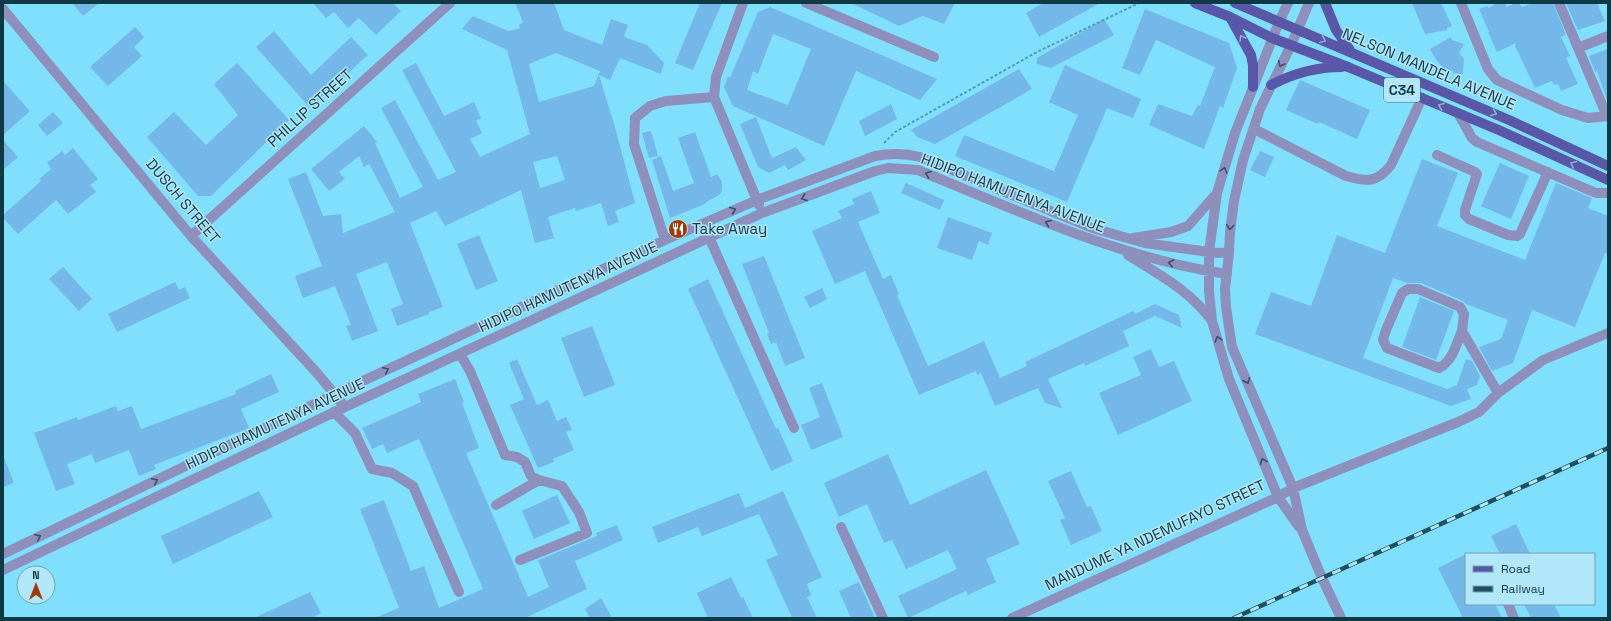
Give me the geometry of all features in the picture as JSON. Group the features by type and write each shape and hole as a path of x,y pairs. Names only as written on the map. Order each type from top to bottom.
{"main road":[{"name":"NELSON MANDELA AVENUE","path":"1195,3 1230,17 1272,38 1348,67 1501,131 1608,180"},
{"name":"NELSON MANDELA AVENUE","path":"1235,3 1509,120 1608,166"},
{"path":"1325,3 1336,30 1351,52"},
{"path":"1230,17 1251,55 1253,65 1253,87"},
{"path":"1271,85 1284,78 1322,67 1348,67"}],"street":[{"name":"PHILLIP STREET","path":"191,236 450,3"},
{"path":"743,3 716,77 714,97 762,213"},
{"path":"806,3 934,57"},
{"name":"MANDUME YA NDEMUFAYO STREET","path":"1012,618 1278,497 1229,379 1212,321 1209,252 1217,193 1235,133 1272,38 1288,3"},
{"path":"1309,3 1291,45 1260,109 1243,160 1234,201 1225,289 1232,348 1294,488 1302,530 1341,618"},
{"path":"1461,3 1488,69 1497,80 1562,110 1588,118 1608,116 1560,3"},
{"name":"DUSCH STREET","path":"3,9 191,236 317,373 345,407"},
{"path":"1578,48 1608,36"},
{"path":"665,240 634,144 635,118 650,106 666,101 714,97"},
{"path":"1254,129 1346,176 1361,181 1374,180 1385,173 1391,165 1422,98"},
{"path":"1458,113 1472,138 1477,142 1596,193 1608,193"},
{"name":"HIDIPO HAMUTENYA AVENUE","path":"3,554 335,394 665,240 757,200 875,156 888,153 904,153 920,157 1092,228 1145,243 1209,252 1229,253"},
{"path":"1437,156 1476,172 1477,174 1465,210 1465,215 1469,219 1512,236 1520,234 1548,172"},
{"name":"HIDIPO HAMUTENYA AVENUE","path":"3,570 334,412 709,237 762,213 875,171 888,168 918,170 1119,250 1210,272 1227,274"},
{"path":"1127,238 1171,232 1188,226 1217,193"},
{"path":"709,237 794,428"},
{"path":"1119,250 1186,294 1204,309 1212,321"},
{"path":"1462,331 1451,357 1446,364 1439,368 1388,348 1383,340 1402,293 1408,289 1418,289 1460,307 1464,314 1462,331 1498,393"},
{"path":"1302,530 1278,497 1294,488 1458,422 1478,412 1498,393 1543,360 1608,333"},
{"path":"460,354 470,371 505,455 517,456 524,462 531,476 539,480 562,486 579,512 587,533 520,560"},
{"path":"334,412 355,433 372,469 392,473 413,486 459,592"},
{"path":"496,504 539,480"},
{"path":"841,527 882,618"},
{"path":"1508,605 1514,618"}],"path":[{"path":"875,156 886,140 895,132 1037,52 1139,3"}],"building":[{"path":"72,3 99,3 83,16"},
{"path":"313,3 393,3 401,11 376,35 359,18 348,28 334,12 326,18"},
{"path":"515,3 554,3 564,30 602,45 611,19 628,25 624,37 647,45 664,63 661,74 620,58 610,80 599,75 615,127 635,203 615,211 619,222 608,226 601,203 576,211 575,208 548,217 554,238 535,243 521,190 445,226 436,211 410,223 443,307 397,326 391,309 403,304 387,262 356,274 378,331 352,341 346,326 351,325 335,286 303,298 295,276 322,266 288,179 306,172 323,216 341,214 343,233 395,212 369,164 364,167 359,156 339,172 345,179 329,191 311,169 364,126 377,142 375,143 400,198 423,187 381,108 395,100 438,180 456,172 402,70 416,63 444,116 474,102 481,118 476,121 482,133 470,139 480,157 530,134 507,50 462,29 473,16 508,31 520,28 519,25 523,22","holes":["556,53 600,71 594,86 539,102 529,64","557,156 565,180 540,188 533,162"]},
{"path":"700,3 722,3 693,70 675,63"},
{"path":"851,3 955,3 944,24 923,16 899,26"},
{"path":"1043,3 1100,3 1039,37 1026,13"},
{"path":"1412,3 1441,3 1452,26 1447,28 1447,30 1425,34"},
{"path":"1496,3 1505,3 1507,7 1515,3 1519,3 1522,7 1532,3 1553,3 1566,35 1561,37 1570,56 1566,58 1578,84 1561,91 1558,84 1554,85 1552,81 1535,88 1515,46 1516,43 1497,52 1479,9 1487,6 1489,8"},
{"path":"1566,3 1597,3 1605,21 1578,30"},
{"path":"770,7 937,79 920,100 856,71 824,146 733,106 724,87 728,76 730,78 758,12","holes":["773,34 811,49 788,105 747,90 753,71 758,74"]},
{"path":"1145,9 1229,43 1237,68 1223,108 1220,106 1204,149 1149,125 1158,104 1192,116 1198,105 1200,106 1215,67 1156,40 1140,75 1122,68"},
{"path":"1104,19 1114,35 1051,68 1037,64 1037,58"},
{"path":"135,27 144,37 134,47 142,56 108,86 90,67"},
{"path":"274,31 311,75 351,37 368,55 310,108 256,47"},
{"path":"1451,37 1452,40 1464,44 1459,53 1464,58 1463,74 1445,70 1430,49"},
{"path":"1608,49 1607,100 1597,71 1595,72 1589,56"},
{"path":"237,63 289,120 211,196 198,196 147,137 174,112 206,145 238,115 214,84"},
{"path":"1065,65 1141,99 1133,118 1107,108 1067,202 955,156 964,135 1054,171 1078,115 1049,102"},
{"path":"1019,69 1032,89 935,144 917,137 911,130"},
{"path":"1300,80 1370,110 1357,139 1319,122 1318,124 1286,110"},
{"path":"3,81 30,111 3,135"},
{"path":"891,104 897,119 865,136 859,121"},
{"path":"53,112 63,123 47,136 38,125"},
{"path":"756,117 772,158 796,147 806,160 788,170 785,165 769,173 758,167 740,124"},
{"path":"651,131 658,156 649,158 642,133"},
{"path":"695,132 711,177 717,174 722,182 722,191 719,195 705,204 670,218 652,160 661,156 673,191 694,183 678,138"},
{"path":"3,140 18,157 3,170"},
{"path":"73,148 98,179 90,185 96,192 68,214 56,200 18,234 3,218 3,215 41,181 39,179 51,169 47,163 62,151 65,155"},
{"path":"1260,151 1274,157 1265,177 1250,170"},
{"path":"1422,159 1458,173 1437,226 1525,260 1556,183 1592,198 1588,208 1608,216 1608,254 1605,253 1575,327 1532,310 1513,363 1492,371 1479,347 1501,339 1508,320 1466,304 1463,301 1421,283 1407,283 1393,278 1363,358 1447,389 1457,385 1466,359 1472,361 1480,376 1477,385 1467,389 1471,399 1451,406 1255,334 1271,292 1311,306 1337,235 1385,253"},
{"path":"1500,163 1529,176 1511,219 1481,206"},
{"path":"906,183 944,200 940,210 901,193"},
{"path":"871,191 880,213 858,222 883,279 891,275 899,294 897,295 928,366 984,341 1000,378 1027,366 1025,362 1133,311 1135,314 1155,304 1179,315 1182,328 1155,316 1123,331 1129,346 1085,366 1084,363 1048,379 1062,408 1045,403 1038,388 995,406 981,373 977,375 976,371 919,395 865,271 835,284 812,231 842,218 838,211 854,204 852,199"},
{"path":"948,217 992,233 988,245 979,241 972,260 937,248"},
{"path":"479,235 498,281 476,290 457,244"},
{"path":"764,256 805,358 785,366 776,342 771,344 767,334 769,333 742,264"},
{"path":"63,267 92,299 79,311 49,279"},
{"path":"708,279 776,429 778,428 793,461 771,471 688,289"},
{"path":"175,282 179,290 185,287 190,298 117,332 108,314"},
{"path":"822,288 827,299 810,308 804,297"},
{"path":"1420,297 1454,311 1436,360 1402,347"},
{"path":"592,326 615,385 584,397 561,338"},
{"path":"1151,349 1159,367 1174,361 1192,401 1118,435 1099,393 1141,375 1133,357"},
{"path":"517,359 537,405 548,400 557,421 566,417 572,430 566,432 574,450 553,459 554,462 538,468 510,405 524,399 509,363"},
{"path":"271,374 279,392 241,409 249,428 154,465 156,469 139,476 129,450 95,463 92,454 67,464 75,484 56,491 34,433 77,417 78,420 116,406 118,411 132,406 141,429 236,394 235,391"},
{"path":"455,379 464,402 462,403 479,448 466,453 528,597 549,587 538,560 597,536 596,533 617,525 623,540 575,561 587,589 525,618 374,618 399,608 360,509 384,500 411,571 424,566 439,608 483,589 419,439 387,453 383,444 372,449 362,428 421,402 418,394"},
{"path":"822,383 843,437 811,450 801,425 820,417 809,388"},
{"path":"888,454 910,505 986,470 1020,544 986,559 996,582 968,595 966,591 908,618 898,596 957,569 948,550 906,569 892,540 884,543 867,504 839,517 824,483"},
{"path":"3,455 14,483 3,487"},
{"path":"1071,471 1087,507 1091,506 1102,531 1071,545 1060,520 1065,518 1048,481"},
{"path":"259,491 273,517 173,564 161,536"},
{"path":"783,491 822,577 807,584 811,595 807,597 817,618 792,618 766,560 778,555 759,514 702,536 698,527 658,543 652,527 739,493 745,508"},
{"path":"557,495 570,523 534,539 522,511"},
{"path":"1516,524 1530,553 1500,553 1491,536"},
{"path":"1465,554 1465,605 1496,605 1502,618 1463,618 1438,568"},
{"path":"731,577 753,618 708,618 697,593"},
{"path":"859,582 875,618 851,618 839,591"},
{"path":"310,592 321,613 311,618 254,618"},
{"path":"601,598 612,618 590,618 585,609"},
{"path":"1524,605 1554,605 1561,618 1531,618"}],"railway":[{"path":"1234,618 1608,448"}],"place":[{"name":"Take Away","path":"678,229"}]}
